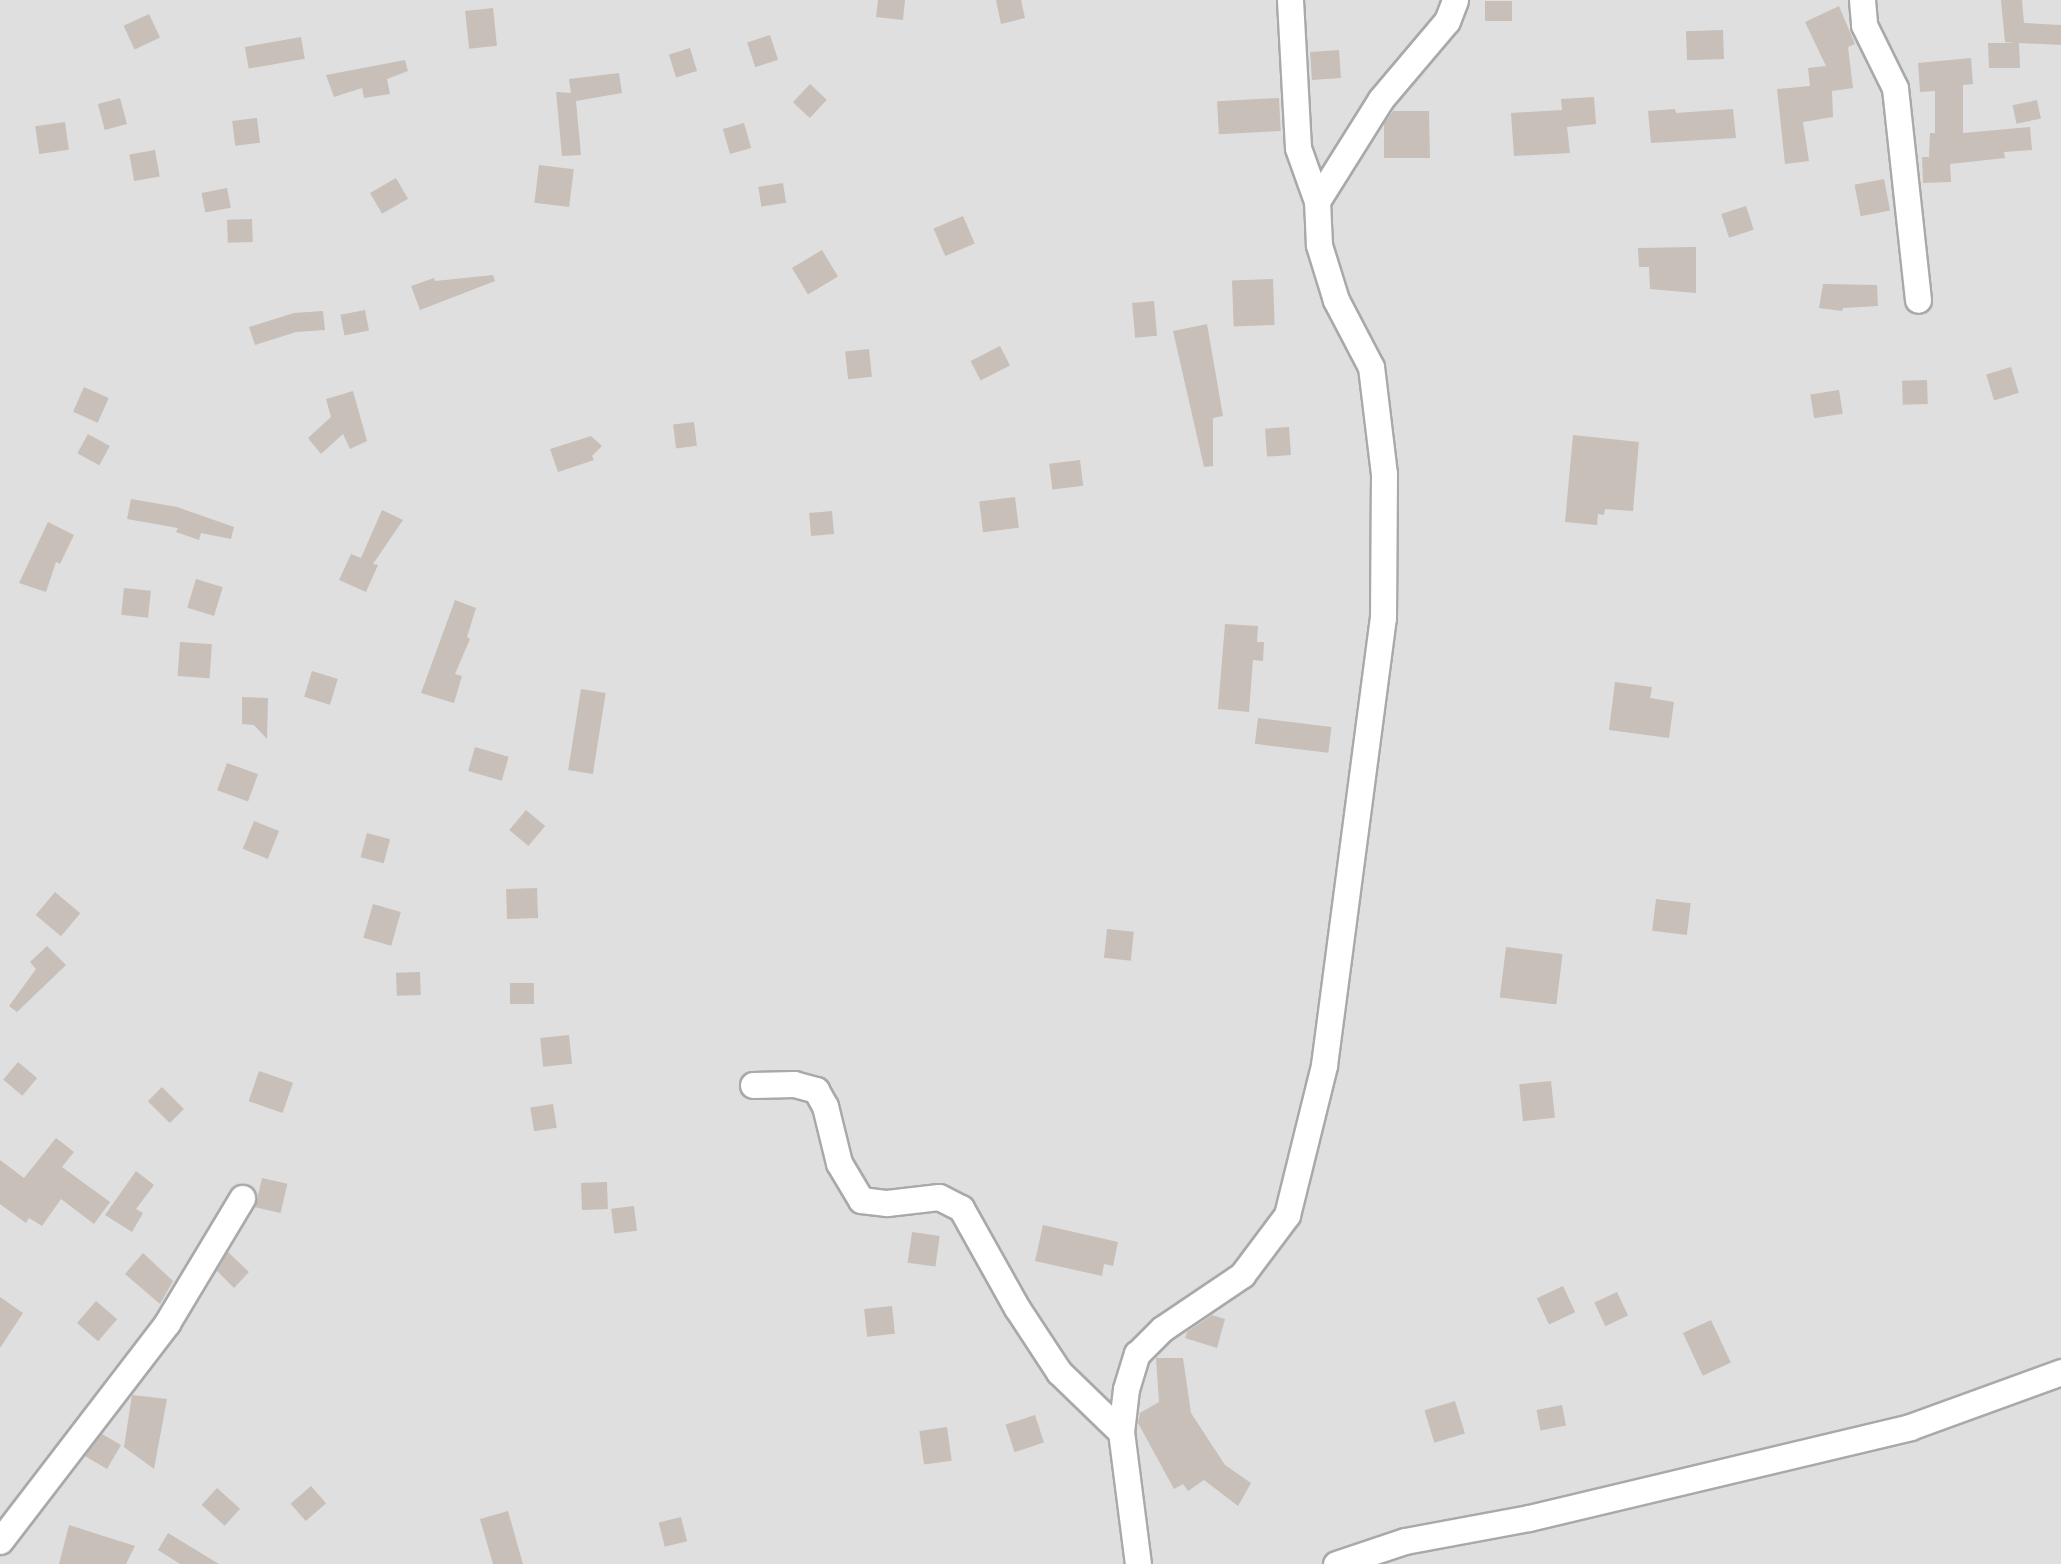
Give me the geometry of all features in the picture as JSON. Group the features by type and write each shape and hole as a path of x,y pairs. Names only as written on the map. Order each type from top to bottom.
{"street":[{"path":"1138,1564 1121,1432 1126,1389 1137,1354 1162,1329 1242,1274 1287,1215 1324,1065 1383,618 1384,474 1372,367 1336,300 1319,245 1317,201 1298,148 1290,0"},
{"path":"1317,201 1381,100 1448,20 1455,0"},
{"path":"1862,0 1864,24 1895,88 1918,300"},
{"path":"753,1084 794,1084 816,1090 825,1106 839,1163 861,1200 887,1203 938,1198 961,1208 1016,1308 1059,1372 1121,1432"},
{"path":"0,1542 168,1323 242,1198"},
{"path":"1336,1564 1405,1541 1547,1514 1910,1426 2061,1372"}],"shaded area":[{"path":"0,0 2061,0 2061,1564 0,1564"}],"building":[{"path":"878,0 905,0 903,20 876,17"},
{"path":"996,0 1021,0 1025,18 1001,24"},
{"path":"2001,0 2022,0 2024,23 2061,25 2061,45 2019,43 2020,68 1989,68 1988,43 2016,43 2005,42"},
{"path":"1485,1 1512,1 1512,21 1485,21"},
{"path":"1839,6 1855,44 1848,47 1853,88 1832,91 1833,117 1803,122 1809,161 1785,164 1777,89 1810,86 1808,68 1826,66 1805,22"},
{"path":"493,8 497,46 469,49 465,11"},
{"path":"149,14 160,38 135,49 124,26"},
{"path":"1723,30 1724,59 1687,60 1686,31"},
{"path":"770,35 778,60 755,67 747,42"},
{"path":"301,37 305,59 249,69 245,47"},
{"path":"690,48 697,71 676,77 669,54"},
{"path":"1339,50 1341,78 1312,80 1310,52"},
{"path":"1971,58 1973,84 1963,85 1963,133 2030,127 2032,150 2004,152 2005,158 1950,164 1951,182 1923,183 1922,157 1929,157 1930,133 1935,133 1935,91 1920,92 1918,63"},
{"path":"405,60 408,71 387,79 390,94 364,98 362,88 334,97 326,75"},
{"path":"619,73 622,93 576,101 581,155 562,156 556,92 571,93 569,79"},
{"path":"810,84 827,100 810,118 793,102"},
{"path":"1594,97 1596,124 1567,127 1570,153 1514,156 1511,113 1562,110 1561,99"},
{"path":"120,98 127,124 105,130 98,104"},
{"path":"1279,98 1281,131 1219,134 1217,101"},
{"path":"2037,100 2041,119 2016,124 2013,105"},
{"path":"1675,109 1676,113 1733,109 1736,138 1651,143 1648,111"},
{"path":"1393,111 1429,111 1430,158 1384,158 1384,124"},
{"path":"257,118 260,143 235,146 232,121"},
{"path":"65,122 69,150 39,154 35,126"},
{"path":"744,123 751,148 730,154 723,129"},
{"path":"155,150 160,177 134,181 129,155"},
{"path":"539,165 574,169 569,207 534,203"},
{"path":"396,178 408,199 382,214 370,193"},
{"path":"1884,179 1890,210 1861,216 1855,185"},
{"path":"783,183 786,203 761,207 758,187"},
{"path":"227,188 231,208 205,213 201,193"},
{"path":"1746,206 1754,230 1729,238 1721,214"},
{"path":"963,216 975,244 945,256 934,229"},
{"path":"252,219 253,242 228,243 227,220"},
{"path":"1696,247 1696,293 1650,289 1649,267 1639,267 1638,248"},
{"path":"822,250 838,277 808,295 792,268"},
{"path":"493,275 495,281 420,310 411,286 434,278 435,281"},
{"path":"1273,279 1275,325 1234,326 1232,280"},
{"path":"1823,284 1877,285 1878,306 1842,311 1819,308"},
{"path":"1154,301 1157,336 1135,338 1132,303"},
{"path":"365,310 369,331 344,335 340,315"},
{"path":"323,311 325,330 296,332 255,345 249,327 294,313"},
{"path":"1207,324 1223,416 1213,418 1213,466 1204,467 1173,331"},
{"path":"1000,346 1010,366 981,381 971,361"},
{"path":"869,349 872,377 848,379 845,352"},
{"path":"2011,367 2019,393 1994,400 1986,375"},
{"path":"1927,380 1928,404 1903,405 1902,381"},
{"path":"84,387 109,398 98,423 73,412"},
{"path":"1839,390 1843,414 1814,418 1810,395"},
{"path":"353,391 367,441 350,449 343,434 321,454 308,438 331,417 326,399"},
{"path":"694,422 697,446 676,448 673,425"},
{"path":"1289,427 1291,455 1267,457 1265,429"},
{"path":"88,434 110,446 99,465 77,453"},
{"path":"1573,435 1639,442 1633,511 1605,509 1604,515 1598,514 1597,525 1565,522"},
{"path":"591,436 602,446 592,456 594,460 558,472 550,449"},
{"path":"1080,460 1083,486 1052,490 1049,464"},
{"path":"1015,497 1019,528 983,532 979,501"},
{"path":"131,499 177,507 234,527 231,539 201,533 199,540 176,532 178,528 127,519"},
{"path":"382,510 403,520 373,564 378,565 366,592 339,580 351,554 361,558"},
{"path":"832,511 834,534 811,536 809,513"},
{"path":"48,522 74,535 60,564 56,562 46,592 19,583"},
{"path":"196,579 223,587 214,616 187,608"},
{"path":"124,588 151,591 148,618 121,615"},
{"path":"455,600 476,608 467,637 470,639 455,674 462,676 454,703 421,693"},
{"path":"1225,624 1258,626 1257,642 1264,642 1263,661 1253,660 1249,712 1218,709"},
{"path":"180,642 212,644 210,678 178,676"},
{"path":"312,671 338,679 330,705 304,697"},
{"path":"1615,682 1652,687 1650,698 1674,702 1669,738 1609,730"},
{"path":"581,689 606,693 593,774 568,770"},
{"path":"242,697 268,698 267,739 254,725 242,724"},
{"path":"1258,718 1331,727 1328,753 1255,744"},
{"path":"475,747 509,757 502,781 468,771"},
{"path":"227,763 258,774 248,802 217,790"},
{"path":"526,810 545,826 528,846 509,830"},
{"path":"254,821 279,831 268,859 243,849"},
{"path":"367,833 390,839 384,863 361,857"},
{"path":"537,888 538,918 507,919 506,889"},
{"path":"55,892 80,913 61,936 36,915"},
{"path":"1656,899 1691,903 1687,935 1652,931"},
{"path":"373,904 401,912 391,946 363,938"},
{"path":"1107,929 1134,932 1131,961 1104,958"},
{"path":"47,946 66,965 17,1012 9,1006 36,969 30,962"},
{"path":"1506,947 1563,954 1556,1005 1500,998"},
{"path":"420,972 421,995 397,996 396,973"},
{"path":"510,983 534,983 534,1004 510,1004"},
{"path":"569,1035 572,1064 543,1067 540,1038"},
{"path":"18,1062 37,1078 22,1096 3,1080"},
{"path":"259,1071 293,1083 283,1113 249,1101"},
{"path":"1551,1081 1555,1118 1523,1121 1519,1084"},
{"path":"162,1087 184,1109 170,1123 148,1101"},
{"path":"553,1104 557,1128 534,1131 530,1108"},
{"path":"56,1138 74,1152 62,1167 110,1202 94,1224 61,1199 42,1226 29,1218 26,1223 0,1204 0,1160 24,1178"},
{"path":"136,1171 154,1185 136,1209 143,1213 132,1232 105,1215"},
{"path":"262,1178 287,1184 281,1213 255,1207"},
{"path":"607,1182 608,1209 582,1210 581,1183"},
{"path":"634,1206 637,1231 614,1234 611,1209"},
{"path":"1043,1225 1118,1242 1113,1266 1104,1264 1102,1276 1035,1261"},
{"path":"912,1232 940,1236 935,1267 908,1263"},
{"path":"228,1252 249,1272 234,1288 217,1271"},
{"path":"143,1253 173,1281 160,1304 125,1274"},
{"path":"1563,1286 1575,1312 1549,1325 1537,1298"},
{"path":"1617,1292 1628,1316 1605,1326 1594,1303"},
{"path":"0,1297 23,1313 0,1348"},
{"path":"96,1301 117,1319 98,1341 77,1323"},
{"path":"892,1306 895,1334 867,1337 864,1309"},
{"path":"1212,1315 1225,1319 1217,1348 1185,1338 1187,1332"},
{"path":"1711,1320 1731,1363 1703,1376 1683,1333"},
{"path":"1156,1358 1183,1358 1191,1413 1225,1465 1251,1483 1238,1506 1204,1480 1188,1491 1183,1484 1174,1489 1138,1423 1140,1413 1159,1402"},
{"path":"132,1395 167,1399 154,1469 124,1447"},
{"path":"1455,1401 1465,1434 1434,1443 1424,1410"},
{"path":"1562,1405 1566,1426 1540,1431 1536,1410"},
{"path":"1035,1415 1044,1443 1014,1452 1006,1425"},
{"path":"947,1427 952,1461 924,1465 919,1431"},
{"path":"102,1434 121,1445 107,1469 85,1456"},
{"path":"311,1486 326,1503 306,1521 291,1504"},
{"path":"217,1488 240,1509 225,1526 202,1505"},
{"path":"508,1511 523,1564 493,1564 480,1519"},
{"path":"681,1517 687,1541 665,1547 659,1523"},
{"path":"69,1525 135,1546 126,1564 59,1564"},
{"path":"168,1533 219,1564 180,1564 158,1550"}]}
